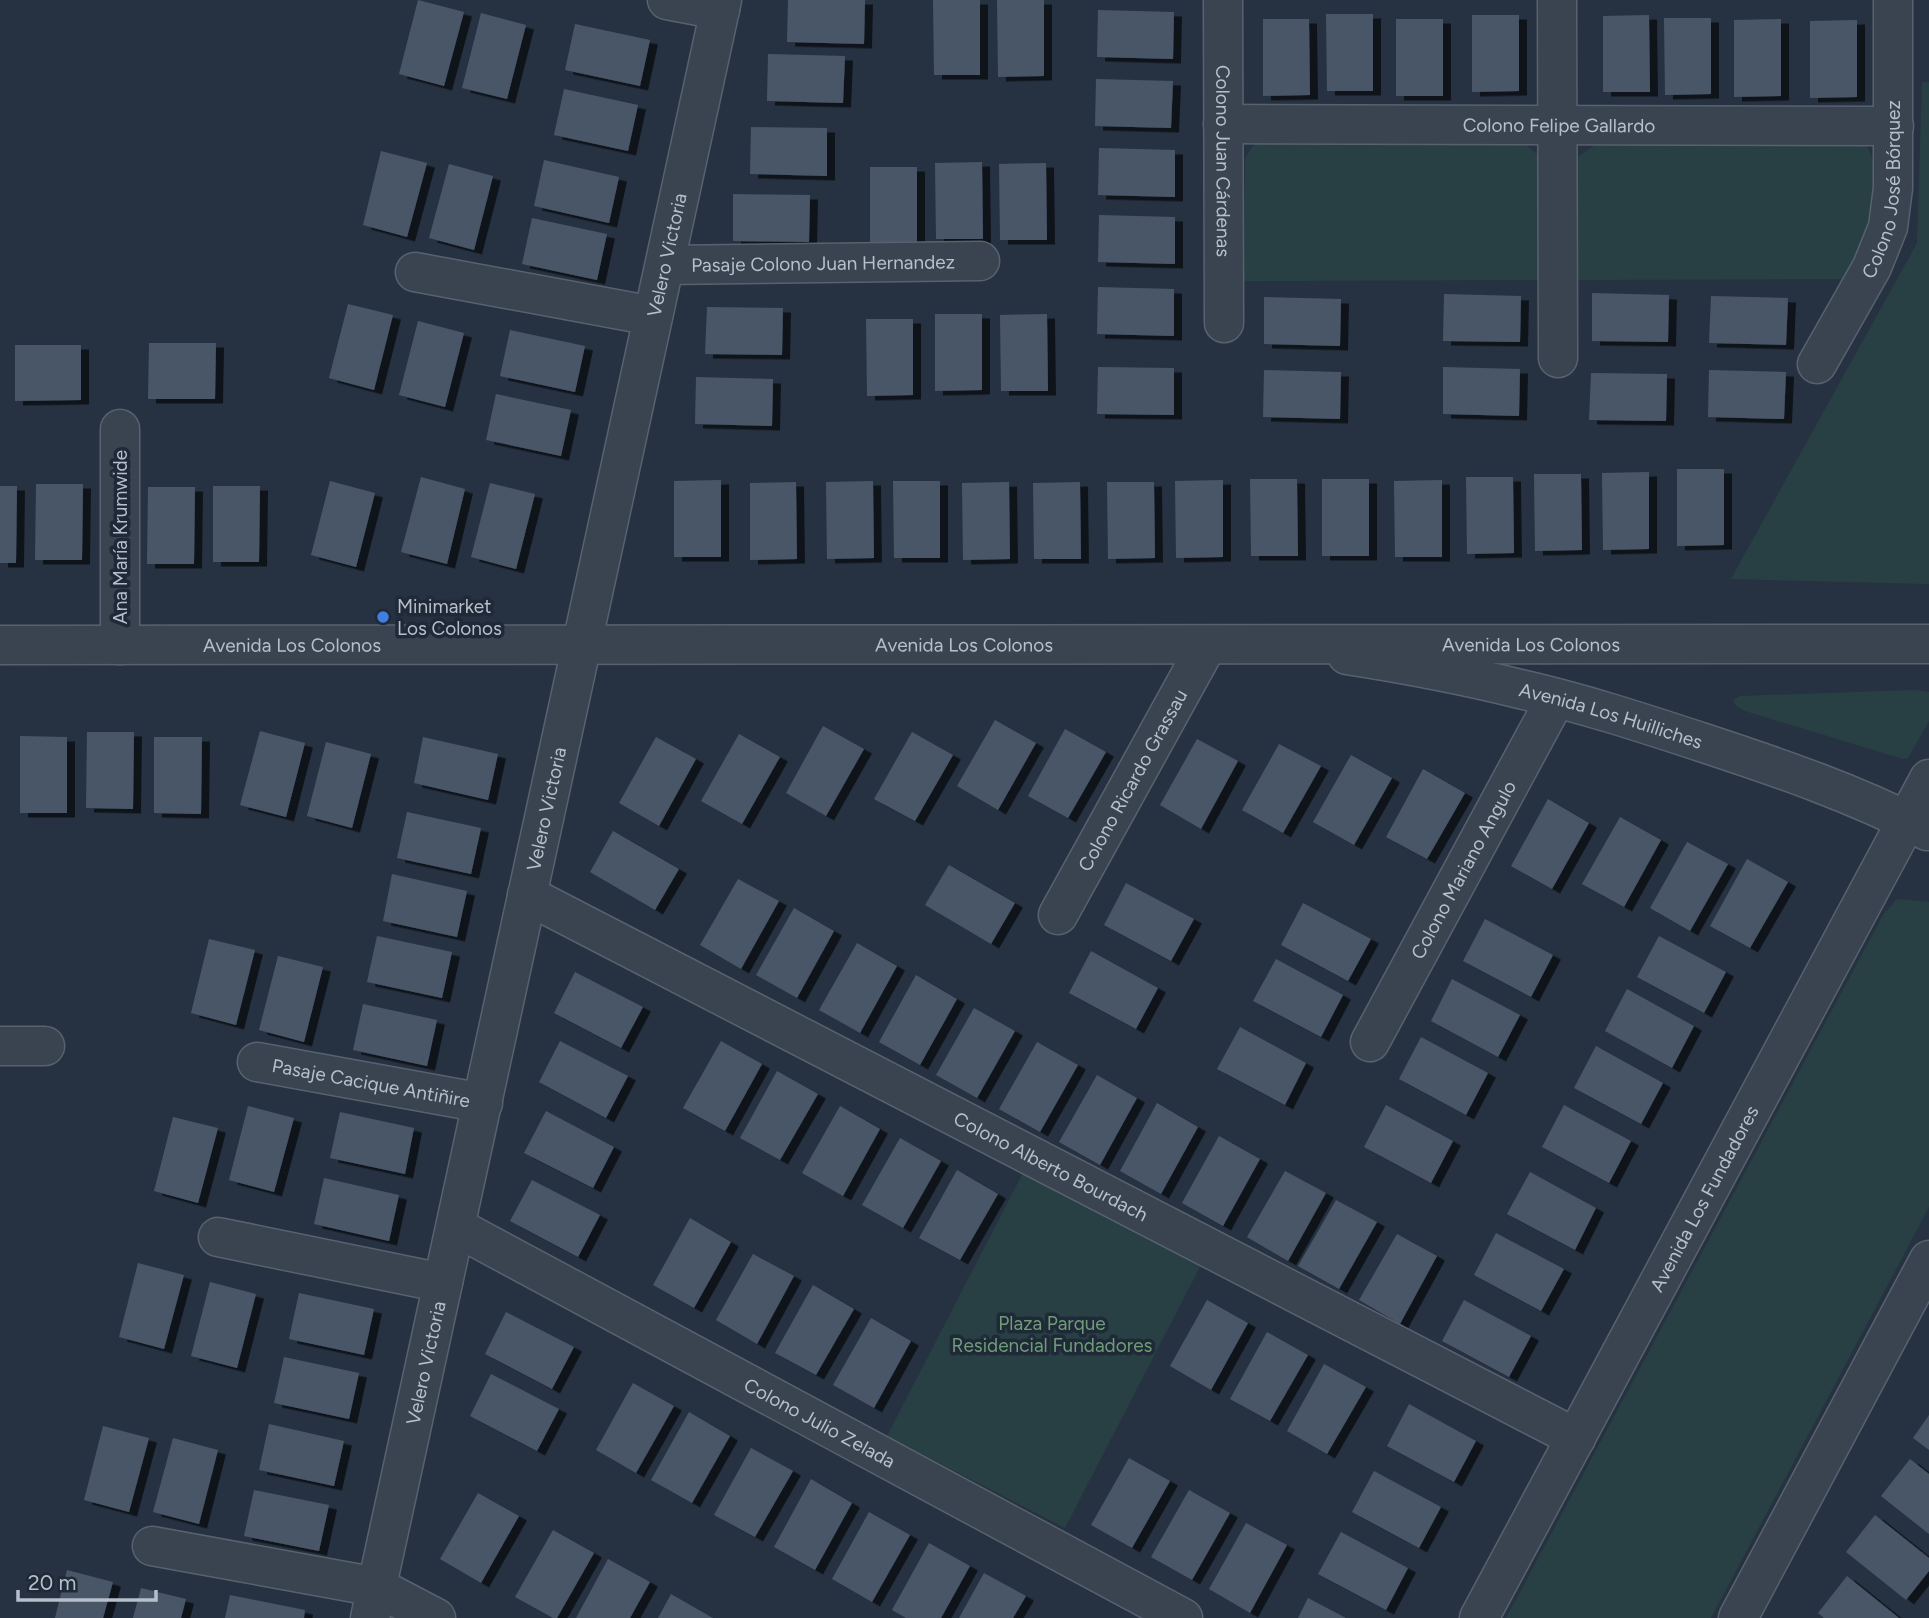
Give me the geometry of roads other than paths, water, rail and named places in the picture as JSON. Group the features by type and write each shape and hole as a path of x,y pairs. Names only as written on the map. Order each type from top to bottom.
{"street":[{"path":"667,0 721,5"},
{"name":"Colono Juan Cárdenas","path":"1223,0 1224,323"},
{"path":"1556,0 1558,358"},
{"name":"Colono José Bórquez","path":"1817,364 1872,267 1888,227 1893,188 1893,0"},
{"name":"Velero Victoria","path":"374,1602 721,5"},
{"name":"Colono Felipe Gallardo","path":"1223,124 1894,126"},
{"name":"Pasaje Colono Juan Hernandez","path":"665,265 980,261"},
{"path":"415,272 653,316"},
{"name":"Ana María Krumwide","path":"120,429 120,645"},
{"name":"Avenida Los Colonos","path":"0,645 1929,644"},
{"name":"Colono Ricardo Grassau","path":"1058,915 1207,645"},
{"name":"Avenida Los Huilliches","path":"1279,645 1388,662 1556,698 1773,765 1918,826"},
{"name":"Colono Mariano Angulo","path":"1370,1042 1556,698"},
{"name":"Avenida Los Fundadores","path":"1479,1618 1576,1438 1918,826 1929,779"},
{"name":"Colono Alberto Bourdach","path":"527,895 1576,1438"},
{"path":"0,1046 45,1046"},
{"name":"Pasaje Cacique Antiñire","path":"257,1062 483,1103"},
{"name":"Colono Julio Zelada","path":"456,1227 1184,1618"},
{"path":"218,1237 443,1283"},
{"path":"1738,1618 1928,1262"},
{"path":"152,1546 436,1618"}],"place":[{"name":"Minimarket Los Colonos","path":"383,617"}],"park label":[{"name":"Plaza Parque Residencial Fundadores","path":"1052,1334"}]}
